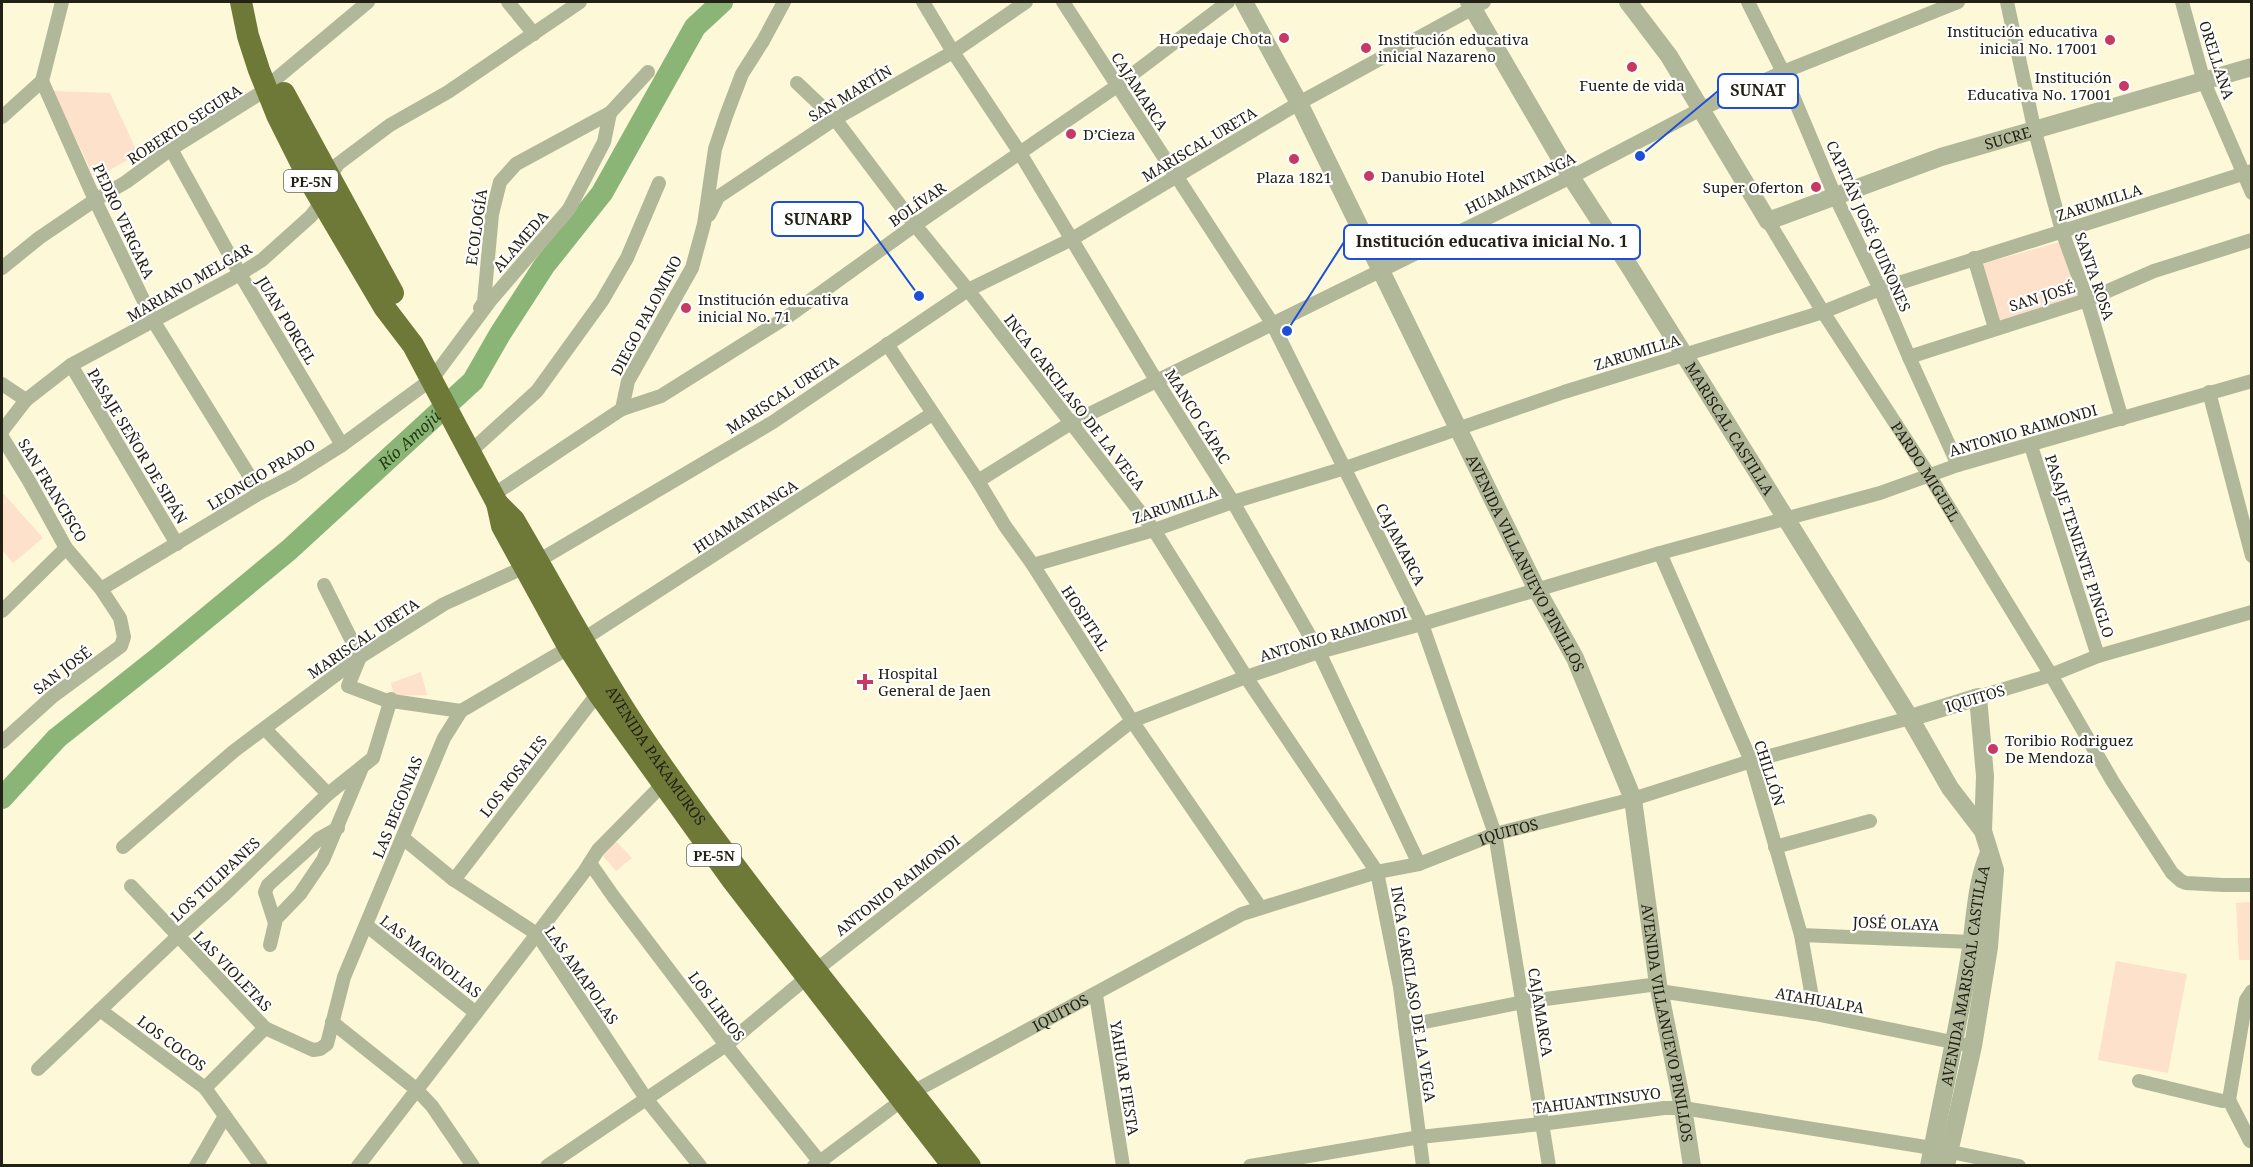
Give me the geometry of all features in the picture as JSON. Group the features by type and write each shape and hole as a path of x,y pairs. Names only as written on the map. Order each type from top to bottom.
{"highway":[{"name":"PE-5N","path":"241,2 248,36 272,83 328,177 394,296 413,345 435,385"},
{"name":"PE-5N","path":"255,2 277,115 320,199 384,307 413,345"},
{"name":"AVENIDA PAKAMUROS","path":"435,385 495,499 502,526 531,564 575,644 598,693 662,785 908,1096 970,1166"},
{"name":"AVENIDA PAKAMUROS","path":"575,644 621,704 811,974"},
{"name":"AVENIDA PAKAMUROS","path":"908,1096 953,1166"}],"street":[{"path":"2,117 42,81 62,2"},
{"name":"ROBERTO SEGURA","path":"2,268 39,238 126,182 171,148 272,83 368,2"},
{"path":"508,2 534,34"},
{"name":"MARIANO MELGAR","path":"2,431 26,400 71,365 154,322 262,260 311,216 328,177 338,164 390,125 448,92 580,2"},
{"name":"DIEGO PALOMINO","path":"622,409 628,381 692,268 704,224 715,149 726,116 742,74 764,41 784,2"},
{"name":"MANCO CÁPAC","path":"923,2 1020,153 1156,380 1233,502 1319,652 1419,864"},
{"name":"SAN MARTÍN","path":"704,224 718,197 835,119 953,52 1026,2"},
{"name":"CAJAMARCA","path":"1063,2 1272,323 1422,624 1495,834 1549,1166"},
{"name":"BOLÍVAR","path":"495,499 622,409 661,396 755,338 1117,86 1228,2"},
{"name":"AVENIDA VILLANUEVO PINILLOS","path":"1244,2 1299,103 1537,590 1575,658 1633,799 1659,988 1692,1166"},
{"name":"PARDO MIGUEL","path":"1628,2 1669,56 1823,312 1929,475 2114,782 2175,877 2192,884 2252,885"},
{"name":"CAPITÁN JOSÉ QUIÑONES","path":"1748,2 1783,72 1835,196 1880,289 1958,465"},
{"name":"HUAMANTANGA","path":"978,481 1071,423 1571,177 1701,109 1783,72 1958,2"},
{"name":"SANTA ROSA","path":"2007,2 2034,128 2062,231 2087,300 2122,419"},
{"name":"ORELLANA","path":"2182,2 2204,82 2247,172 2252,193"},
{"name":"MARISCAL URETA","path":"123,847 234,751 360,657 444,604 531,564 773,422 968,290 1072,239 1299,103 1475,3"},
{"name":"MARISCAL CASTILLA","path":"1475,3 1571,177 1910,718 1950,788 1983,831 1989,853"},
{"name":"SUCRE","path":"1768,221 1941,157 2034,128 2252,67"},
{"path":"610,113 648,72"},
{"name":"PEDRO VERGARA","path":"42,81 95,200 154,322 260,493"},
{"name":"INCA GARCILASO DE LA VEGA","path":"797,82 835,119 1154,530 1246,677 1377,872 1400,987 1423,1166"},
{"name":"ECOLOGÍA","path":"468,332 484,302 492,214 500,182 516,164 610,113"},
{"name":"ALAMEDA","path":"435,385 490,301 569,209 604,142 610,113"},
{"name":"JUAN PORCEL","path":"171,148 240,274 342,445"},
{"name":"ZARUMILLA","path":"1033,565 1154,530 1233,502 1345,468 1564,392 1823,312 1880,289 2247,172"},
{"path":"467,445 537,391 602,301 627,258 659,183"},
{"name":"SAN JOSÉ","path":"1909,357 2087,300 2154,271 2252,240"},
{"path":"1974,258 1995,328"},
{"name":"HOSPITAL","path":"887,344 978,481 1005,526 1033,565 1132,721 1260,907"},
{"name":"PASAJE SEÑOR DE SIPÁN","path":"71,365 177,543"},
{"name":"ANTONIO RAIMONDI","path":"547,1166 726,1045 811,974 1132,721 1246,677 1319,652 1422,624 1660,553 1880,493 1958,465 2252,381"},
{"path":"2,384 26,400"},
{"name":"LEONCIO PRADO","path":"101,589 260,493 293,476 435,385"},
{"path":"2209,392 2252,556"},
{"name":"HUAMANTANGA","path":"575,644 932,414"},
{"name":"SAN FRANCISCO","path":"2,437 66,548 101,589 120,618"},
{"name":"PASAJE TENIENTE PINGLO","path":"2031,446 2098,656"},
{"path":"2,611 66,548"},
{"name":"CHILLÓN","path":"1660,553 1751,761 1801,935 1815,1014"},
{"path":"324,585 360,657 348,686 385,700 391,699 460,711"},
{"name":"IQUITOS","path":"819,1164 908,1096 1242,914 1260,907 1377,872 1419,864 1495,834 1633,799 1751,761 1910,718 2051,675 2098,656 2252,612"},
{"name":"SAN JOSÉ","path":"2,742 53,696 121,646 124,638 120,618"},
{"name":"LAS BEGONIAS","path":"327,1044 344,977 444,738 460,711 575,644"},
{"name":"LOS ROSALES","path":"454,880 598,693"},
{"path":"1978,697 1985,776 1983,831"},
{"name":"LOS TULIPANES","path":"38,1069 328,794 373,758 391,699"},
{"path":"265,729 328,794"},
{"path":"270,945 274,923 300,894 323,860 362,768"},
{"path":"358,1166 537,934 598,850 662,785"},
{"path":"1775,848 1870,821"},
{"path":"274,923 265,892 267,885 320,838 338,828"},
{"name":"LAS AMAPOLAS","path":"403,838 454,880 537,934 647,1100 700,1166"},
{"name":"AVENIDA MARISCAL CASTILLA","path":"1939,1158 1955,1043 1981,945 1995,870 1989,853"},
{"name":"LOS LIRIOS","path":"590,862 613,896 819,1164"},
{"name":"LAS VIOLETAS","path":"131,886 265,1028 313,1050 320,1049 327,1044"},
{"name":"LAS MAGNOLIAS","path":"366,925 476,1013"},
{"name":"JOSÉ OLAYA","path":"1801,935 1981,945"},
{"name":"AVENIDA MARISCAL CASTILLA","path":"1939,1158 1973,1046 1981,945"},
{"name":"ATAHUALPA","path":"1405,1026 1523,1002 1659,988 1815,1014 1973,1046"},
{"path":"2250,1141 2229,1100 2246,1000 2252,991"},
{"name":"YAHUAR FIESTA","path":"1096,995 1123,1166"},
{"name":"LOS COCOS","path":"100,1010 205,1088 261,1166"},
{"path":"332,1022 416,1089 432,1106 473,1166"},
{"path":"205,1088 265,1028"},
{"path":"2139,1081 2222,1101 2229,1100"},
{"name":"TAHUANTINSUYO","path":"1250,1166 1420,1137 1664,1108 1683,1108 1939,1158 2019,1166"},
{"path":"196,1166 225,1116"}],"shaded area":[{"path":"53,91 110,93 138,154 99,176 93,175"},
{"path":"2060,242 2078,296 1997,321 1983,265"},
{"path":"2,492 43,538 13,563 2,550"},
{"path":"421,672 427,695 394,696 391,683"},
{"path":"616,841 632,858 616,871 602,855"},
{"path":"2251,902 2251,960 2239,960 2236,903"},
{"path":"2116,961 2187,974 2168,1073 2098,1060"}],"waterway":[{"name":"Río Amojú","path":"2,798 57,738 289,550 473,381 544,266 602,193 695,27 722,2"}],"place":[{"name":"Hopedaje Chota","path":"1284,38"},
{"name":"Institución educativa inicial No. 17001","path":"2110,40"},
{"name":"Institución educativa inicial Nazareno","path":"1366,48"},
{"name":"Fuente de vida","path":"1632,67"},
{"name":"Institución Educativa No. 17001","path":"2124,86"},
{"name":"D’Cieza","path":"1071,134"},
{"name":"SUNAT","path":"1640,156"},
{"name":"Plaza 1821","path":"1294,159"},
{"name":"Danubio Hotel","path":"1369,176"},
{"name":"Super Oferton","path":"1816,187"},
{"name":"SUNARP","path":"919,296"},
{"name":"Institución educativa inicial No. 71","path":"686,308"},
{"name":"Institución educativa inicial No. 1","path":"1287,331"},
{"name":"Hospital General de Jaen","path":"865,682"},
{"name":"Toribio Rodriguez De Mendoza","path":"1993,749"}]}
